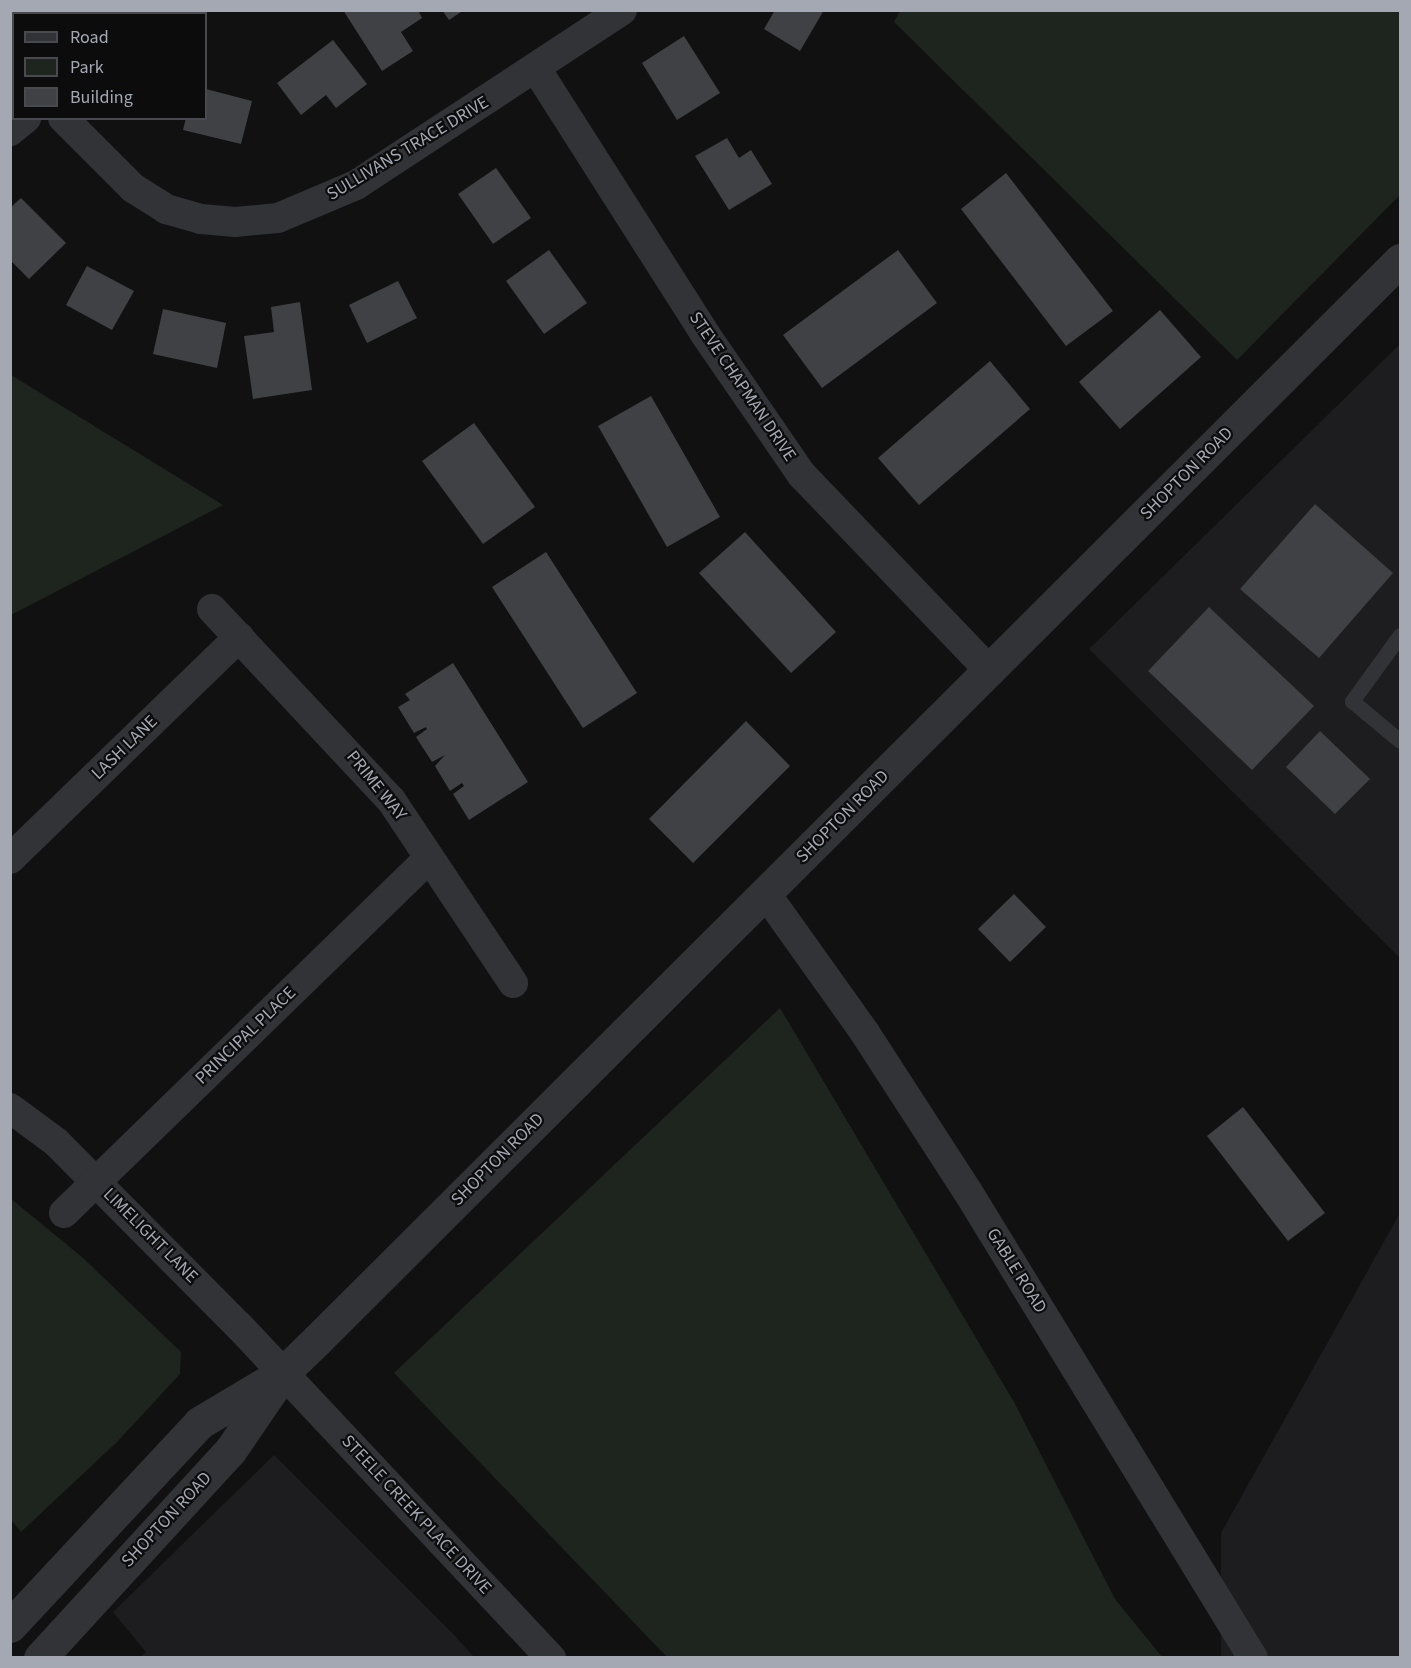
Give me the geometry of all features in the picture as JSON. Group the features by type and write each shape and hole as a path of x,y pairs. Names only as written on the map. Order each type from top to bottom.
{"street":[{"name":"SULLIVANS TRACE DRIVE","path":"65,120 133,188 166,209 201,219 235,222 279,218 356,185 537,70 622,10"},
{"name":"STEVE CHAPMAN DRIVE","path":"537,70 705,334 802,475 990,671"},
{"path":"10,131 24,120"},
{"name":"SHOPTON ROAD","path":"40,1658 230,1451 283,1372 1401,260"},
{"name":"PRIME WAY","path":"212,609 365,768 513,983"},
{"name":"LASH LANE","path":"10,859 239,637"},
{"name":"PRINCIPAL PLACE","path":"64,1213 429,858"},
{"name":"GABLE ROAD","path":"766,894 866,1033 968,1192 1253,1658"},
{"name":"LIMELIGHT LANE","path":"10,1108 56,1142 283,1372"},
{"name":"SHOPTON ROAD","path":"10,1626 198,1423 283,1372"},
{"name":"STEELE CREEK PLACE DRIVE","path":"283,1372 551,1658"}],"lane":[{"path":"1401,635 1352,701 1401,741"}],"shaded area":[{"path":"1400,344 1400,958 1089,649"},
{"path":"1400,1213 1400,1657 1221,1657 1221,1533"},
{"path":"274,1455 474,1657 140,1657 146,1652 113,1612"}],"green space":[{"path":"900,11 1400,11 1400,195 1237,360 894,22"},
{"path":"11,375 223,505 11,615"},
{"path":"780,1008 1014,1402 1115,1599 1162,1657 667,1657 394,1373"},
{"path":"10,1198 82,1257 181,1352 180,1374 117,1442 21,1532 10,1519"}],"building":[{"path":"141,10 192,10 194,12 140,12"},
{"path":"343,10 418,10 422,18 401,32 413,51 382,71"},
{"path":"442,10 464,10 449,20"},
{"path":"775,10 824,10 800,51 764,29"},
{"path":"684,36 720,93 677,120 642,63"},
{"path":"333,40 367,84 336,108 326,95 301,115 277,83"},
{"path":"207,89 252,101 241,144 183,130 186,120 207,120"},
{"path":"727,138 739,158 751,150 772,184 729,210 695,156"},
{"path":"496,168 531,218 493,244 458,194"},
{"path":"1006,173 1113,311 1066,346 961,209"},
{"path":"21,198 66,243 29,279 10,260 10,208"},
{"path":"549,250 587,303 544,334 506,281"},
{"path":"898,250 937,303 822,388 783,335"},
{"path":"87,266 134,291 112,330 66,305"},
{"path":"398,281 417,318 367,343 349,305"},
{"path":"300,302 312,390 253,399 244,336 274,332 271,307"},
{"path":"163,309 226,323 217,368 153,354"},
{"path":"1160,310 1201,357 1120,429 1079,382"},
{"path":"990,361 1030,409 919,505 878,458"},
{"path":"651,396 720,517 667,547 598,426"},
{"path":"474,423 535,507 483,544 422,461"},
{"path":"1315,504 1393,573 1319,658 1240,589"},
{"path":"745,532 836,632 791,673 699,573"},
{"path":"546,552 637,693 583,728 492,587"},
{"path":"1209,607 1314,706 1252,770 1148,671"},
{"path":"453,663 528,782 469,820 453,794 464,786 462,783 450,791 435,766 445,755 432,762 416,737 427,729 426,727 414,733 398,707 410,700 405,694"},
{"path":"746,721 790,766 693,863 649,819"},
{"path":"1320,731 1370,779 1335,814 1286,767"},
{"path":"1014,894 1046,927 1010,962 978,929"},
{"path":"1243,1107 1325,1213 1288,1241 1207,1136"}]}
